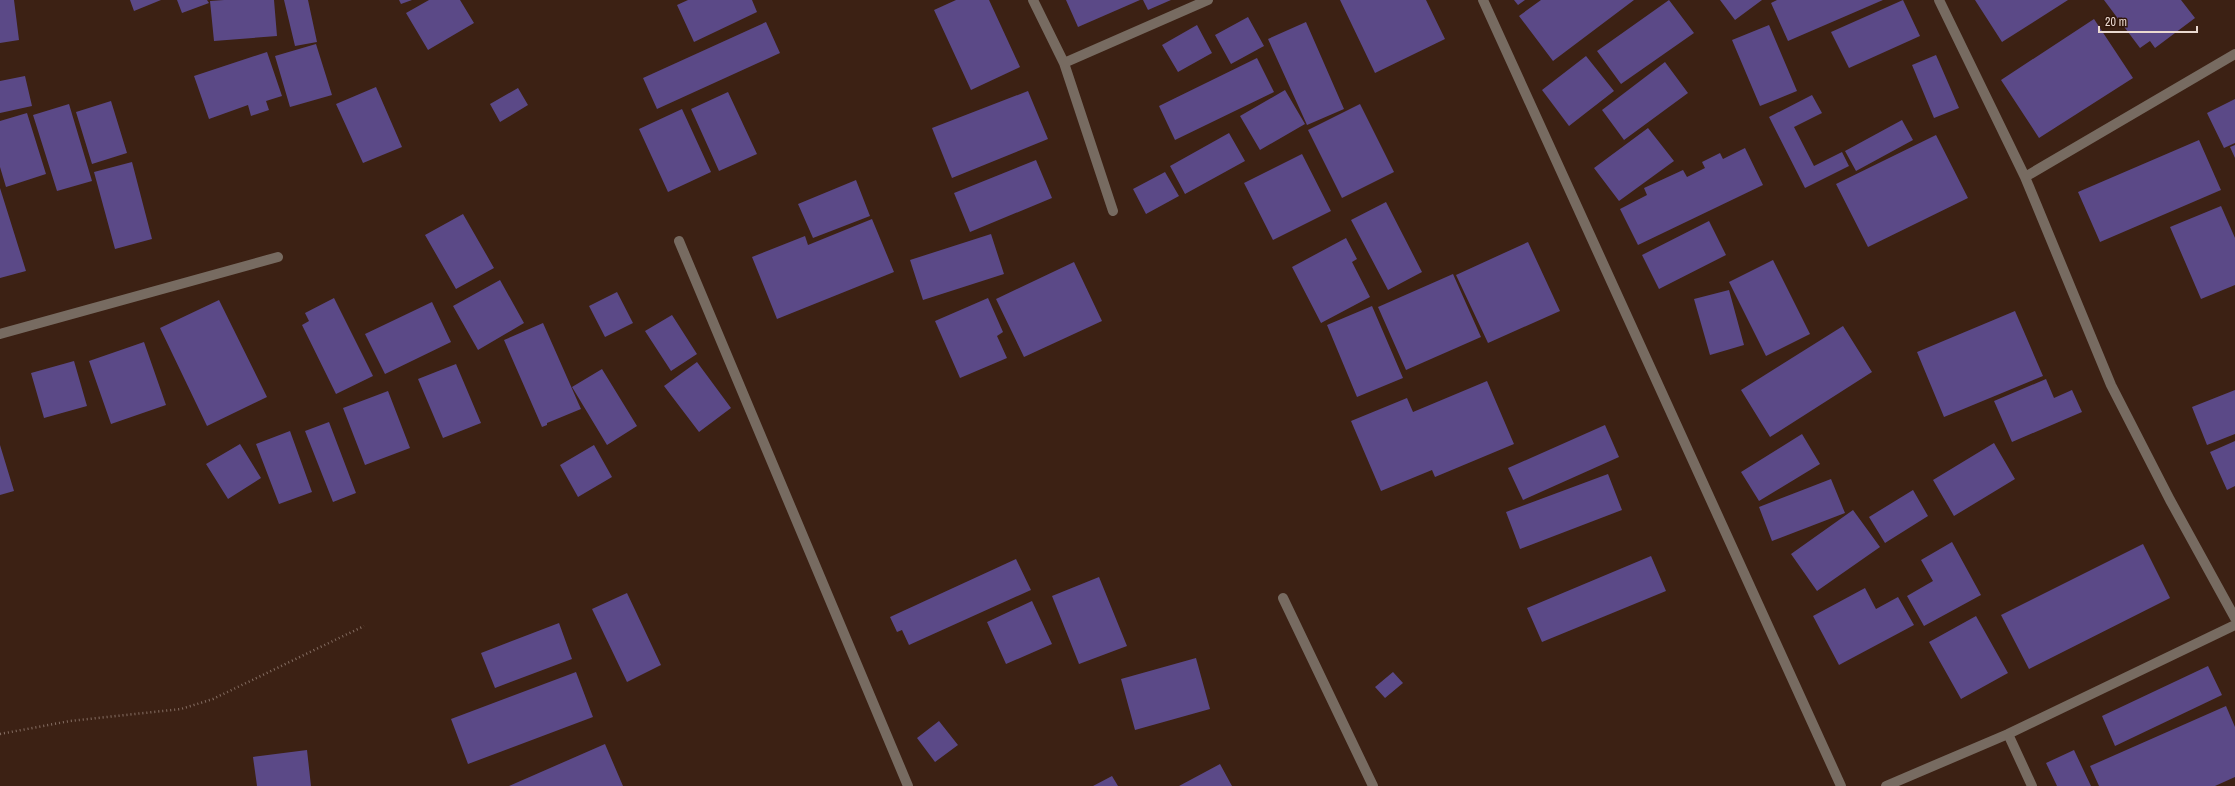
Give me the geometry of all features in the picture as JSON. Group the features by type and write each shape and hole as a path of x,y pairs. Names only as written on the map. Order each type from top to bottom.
{"street":[{"path":"1033,0 1064,63 1113,211"},
{"path":"1064,63 1208,0"},
{"path":"1483,0 1841,786"},
{"path":"1939,0 2025,177 2111,385 2170,500 2235,618"},
{"path":"2025,177 2235,54"},
{"path":"679,241 908,786"},
{"path":"0,334 278,257"},
{"path":"1283,598 1373,786"},
{"path":"1886,786 2008,734 2235,625"},
{"path":"2008,734 2032,786"}],"path":[{"path":"0,734 70,721 182,709 213,699 364,626"}],"building":[{"path":"0,0 14,0 19,40 0,43"},
{"path":"130,0 161,0 134,11"},
{"path":"177,0 207,0 209,3 182,13"},
{"path":"274,0 277,36 214,41 210,1"},
{"path":"284,0 308,0 317,42 295,46"},
{"path":"399,0 412,0 401,4"},
{"path":"429,0 460,0 474,23 428,50 406,13"},
{"path":"688,0 752,0 757,12 694,42 677,5"},
{"path":"956,0 989,0 1020,67 971,90 934,10"},
{"path":"1066,0 1140,0 1078,27"},
{"path":"1143,0 1171,0 1148,10"},
{"path":"1340,0 1426,0 1445,39 1375,73"},
{"path":"1514,0 1525,0 1518,5"},
{"path":"1541,0 1634,0 1553,61 1519,16"},
{"path":"1669,0 1694,33 1621,84 1597,51"},
{"path":"1720,0 1762,0 1735,20"},
{"path":"1777,0 1883,0 1788,41 1771,3"},
{"path":"1903,0 1920,36 1849,68 1831,32"},
{"path":"1975,0 2068,0 2002,42"},
{"path":"2104,0 2181,0 2195,18 2155,48 2150,41 2140,48"},
{"path":"1248,17 1264,46 1231,64 1215,35"},
{"path":"2094,19 2133,78 2039,138 2001,80"},
{"path":"766,22 780,53 657,109 643,78"},
{"path":"1306,22 1344,109 1307,125 1268,39"},
{"path":"1197,25 1212,53 1178,72 1162,45"},
{"path":"1769,25 1797,91 1760,106 1732,40"},
{"path":"316,44 332,95 290,107 275,56"},
{"path":"267,52 282,96 266,101 269,110 251,116 248,105 209,119 194,76"},
{"path":"1936,55 1959,108 1934,118 1912,65"},
{"path":"1586,56 1614,91 1569,126 1542,90"},
{"path":"1257,58 1274,92 1175,140 1159,106"},
{"path":"1665,62 1688,93 1624,140 1602,110"},
{"path":"25,76 32,106 0,113 0,81"},
{"path":"376,87 402,147 363,163 336,104"},
{"path":"518,88 528,105 500,122 490,104"},
{"path":"1285,90 1305,124 1260,150 1240,116"},
{"path":"1028,91 1048,139 952,178 932,128"},
{"path":"728,92 757,154 719,171 691,109"},
{"path":"1812,95 1822,113 1794,127 1814,166 1842,152 1849,166 1805,188 1769,117"},
{"path":"2235,99 2235,143 2224,148 2207,113"},
{"path":"111,101 127,153 92,164 76,112"},
{"path":"69,104 92,181 57,191 33,115"},
{"path":"1360,104 1394,172 1342,198 1308,130"},
{"path":"682,109 711,172 668,192 639,129"},
{"path":"27,113 46,174 6,187 0,167 0,121"},
{"path":"1902,120 1913,140 1856,171 1845,151"},
{"path":"1648,128 1674,161 1619,201 1594,168"},
{"path":"1229,133 1245,161 1185,194 1170,166"},
{"path":"1936,135 1968,198 1868,247 1836,184"},
{"path":"2199,140 2221,190 2100,242 2078,192"},
{"path":"2235,145 2235,158 2230,147"},
{"path":"1745,148 1763,185 1638,245 1620,209 1647,195 1644,188 1683,170 1687,177 1705,168 1702,162 1720,153 1723,159"},
{"path":"1302,154 1331,211 1273,240 1244,183"},
{"path":"1036,160 1052,198 970,232 954,193"},
{"path":"132,162 152,239 115,249 94,172"},
{"path":"1165,172 1179,196 1146,214 1133,189"},
{"path":"856,180 870,216 813,238 798,204"},
{"path":"0,188 26,271 0,278"},
{"path":"1386,202 1422,272 1388,290 1351,220"},
{"path":"2221,206 2235,238 2235,285 2201,299 2170,227"},
{"path":"463,214 494,268 456,289 425,235"},
{"path":"872,219 894,272 777,319 752,257 805,236 808,245"},
{"path":"1709,221 1726,255 1659,289 1642,255"},
{"path":"991,234 1004,274 923,300 910,260"},
{"path":"1346,238 1357,259 1352,262 1370,297 1321,323 1292,267"},
{"path":"1528,242 1560,311 1488,343 1456,275"},
{"path":"1773,260 1810,334 1766,356 1729,282"},
{"path":"1074,262 1102,321 1024,357 996,299"},
{"path":"1453,274 1481,337 1406,370 1378,307"},
{"path":"500,280 524,323 478,350 453,306"},
{"path":"1729,290 1744,345 1710,355 1694,299"},
{"path":"617,292 633,323 605,337 589,306"},
{"path":"334,298 373,376 336,394 302,325 309,321 305,313"},
{"path":"988,298 1003,332 997,336 1007,358 960,378 935,321"},
{"path":"219,300 267,397 207,426 160,328"},
{"path":"432,302 451,342 385,374 365,334"},
{"path":"1372,306 1403,378 1357,397 1327,325"},
{"path":"2015,311 2043,376 1944,417 1917,352"},
{"path":"672,315 697,354 671,371 645,331"},
{"path":"543,323 581,409 547,423 547,425 542,427 504,340"},
{"path":"1843,326 1872,372 1770,437 1741,390"},
{"path":"144,342 166,405 111,424 89,361"},
{"path":"74,361 87,406 44,418 31,373"},
{"path":"697,362 731,408 699,432 664,386"},
{"path":"456,364 481,423 443,438 418,379"},
{"path":"602,369 637,426 607,445 572,387"},
{"path":"2046,379 2054,398 2072,390 2082,412 2012,442 1994,401"},
{"path":"1487,381 1514,444 1435,477 1432,470 1381,491 1351,421 1407,398 1413,412"},
{"path":"2235,390 2235,434 2207,445 2192,407"},
{"path":"388,391 410,448 365,465 343,408"},
{"path":"329,422 356,493 333,502 305,431"},
{"path":"1605,425 1619,457 1523,500 1508,468"},
{"path":"290,431 312,492 279,504 256,444"},
{"path":"1802,434 1820,464 1759,501 1741,472"},
{"path":"2235,441 2235,486 2227,490 2210,452"},
{"path":"1994,443 2015,479 1954,516 1933,480"},
{"path":"240,444 261,478 228,499 206,464"},
{"path":"0,445 14,491 0,495"},
{"path":"594,445 612,477 578,497 560,465"},
{"path":"1608,474 1622,510 1520,549 1506,512"},
{"path":"1831,479 1845,513 1772,541 1759,507"},
{"path":"1913,490 1928,516 1885,543 1869,517"},
{"path":"1853,510 1880,547 1817,591 1791,554"},
{"path":"1952,542 1981,595 1924,626 1907,596 1933,581 1921,560"},
{"path":"2143,544 2170,598 2029,669 2001,615"},
{"path":"1651,556 1666,591 1542,642 1527,608"},
{"path":"1016,559 1031,590 909,645 902,630 897,632 890,617"},
{"path":"1099,577 1127,646 1079,664 1052,596"},
{"path":"1865,588 1876,609 1898,597 1914,625 1839,665 1813,616"},
{"path":"627,593 661,665 627,682 592,609"},
{"path":"1032,601 1052,644 1006,664 987,622"},
{"path":"1976,616 2008,673 1961,699 1929,642"},
{"path":"559,623 572,659 495,688 481,653"},
{"path":"1196,658 1210,709 1135,730 1121,679"},
{"path":"2208,666 2222,695 2115,746 2102,716"},
{"path":"576,672 593,717 468,764 451,719"},
{"path":"1393,672 1403,683 1385,698 1375,687"},
{"path":"2226,706 2235,727 2235,777 2215,786 2099,786 2090,766"},
{"path":"939,721 958,745 935,762 917,738"},
{"path":"605,744 623,786 509,786"},
{"path":"307,750 311,786 257,786 253,757"},
{"path":"2074,750 2091,786 2057,786 2046,763"},
{"path":"1220,764 1232,786 1179,786"},
{"path":"1112,776 1118,786 1093,786"}]}
